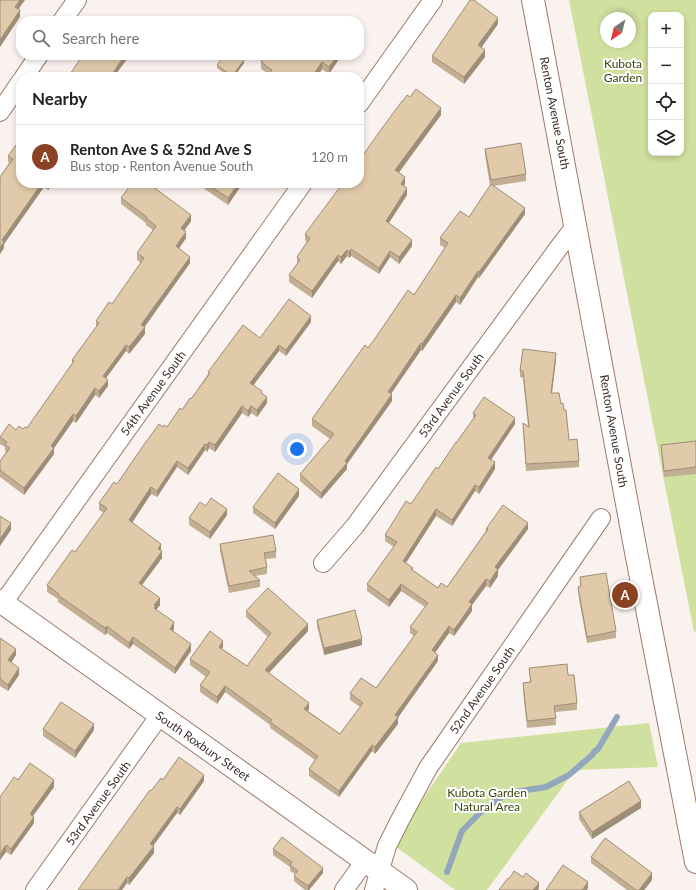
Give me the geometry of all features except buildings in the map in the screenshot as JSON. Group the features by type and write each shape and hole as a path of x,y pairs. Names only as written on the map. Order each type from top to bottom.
{"main road":[{"name":"Renton Avenue South","path":"533,0 696,862"},
{"name":"South Roxbury Street","path":"1,602 160,716 373,874 406,890"}],"street":[{"path":"66,16 77,0"},
{"path":"364,97 433,0"},
{"path":"27,72 36,60"},
{"path":"0,112 16,88"},
{"name":"54th Avenue South","path":"1,602 299,188"},
{"name":"53rd Avenue South","path":"323,563 355,526 576,225"},
{"name":"52nd Avenue South","path":"344,890 373,874 428,768 601,518"},
{"name":"53rd Avenue South","path":"36,890 160,716"}],"green space":[{"name":"Kubota Garden","path":"569,0 696,0 696,631 694,632"},
{"name":"Kubota Garden Natural Area","path":"649,723 658,767 575,770 487,890 455,890 392,844 461,743"}],"waterway":[{"path":"447,872 462,831 485,808 508,793 546,787 569,775 598,749 617,717"}],"place":[{"name":"Renton Ave S & 52nd Ave S","path":"625,595"}]}
